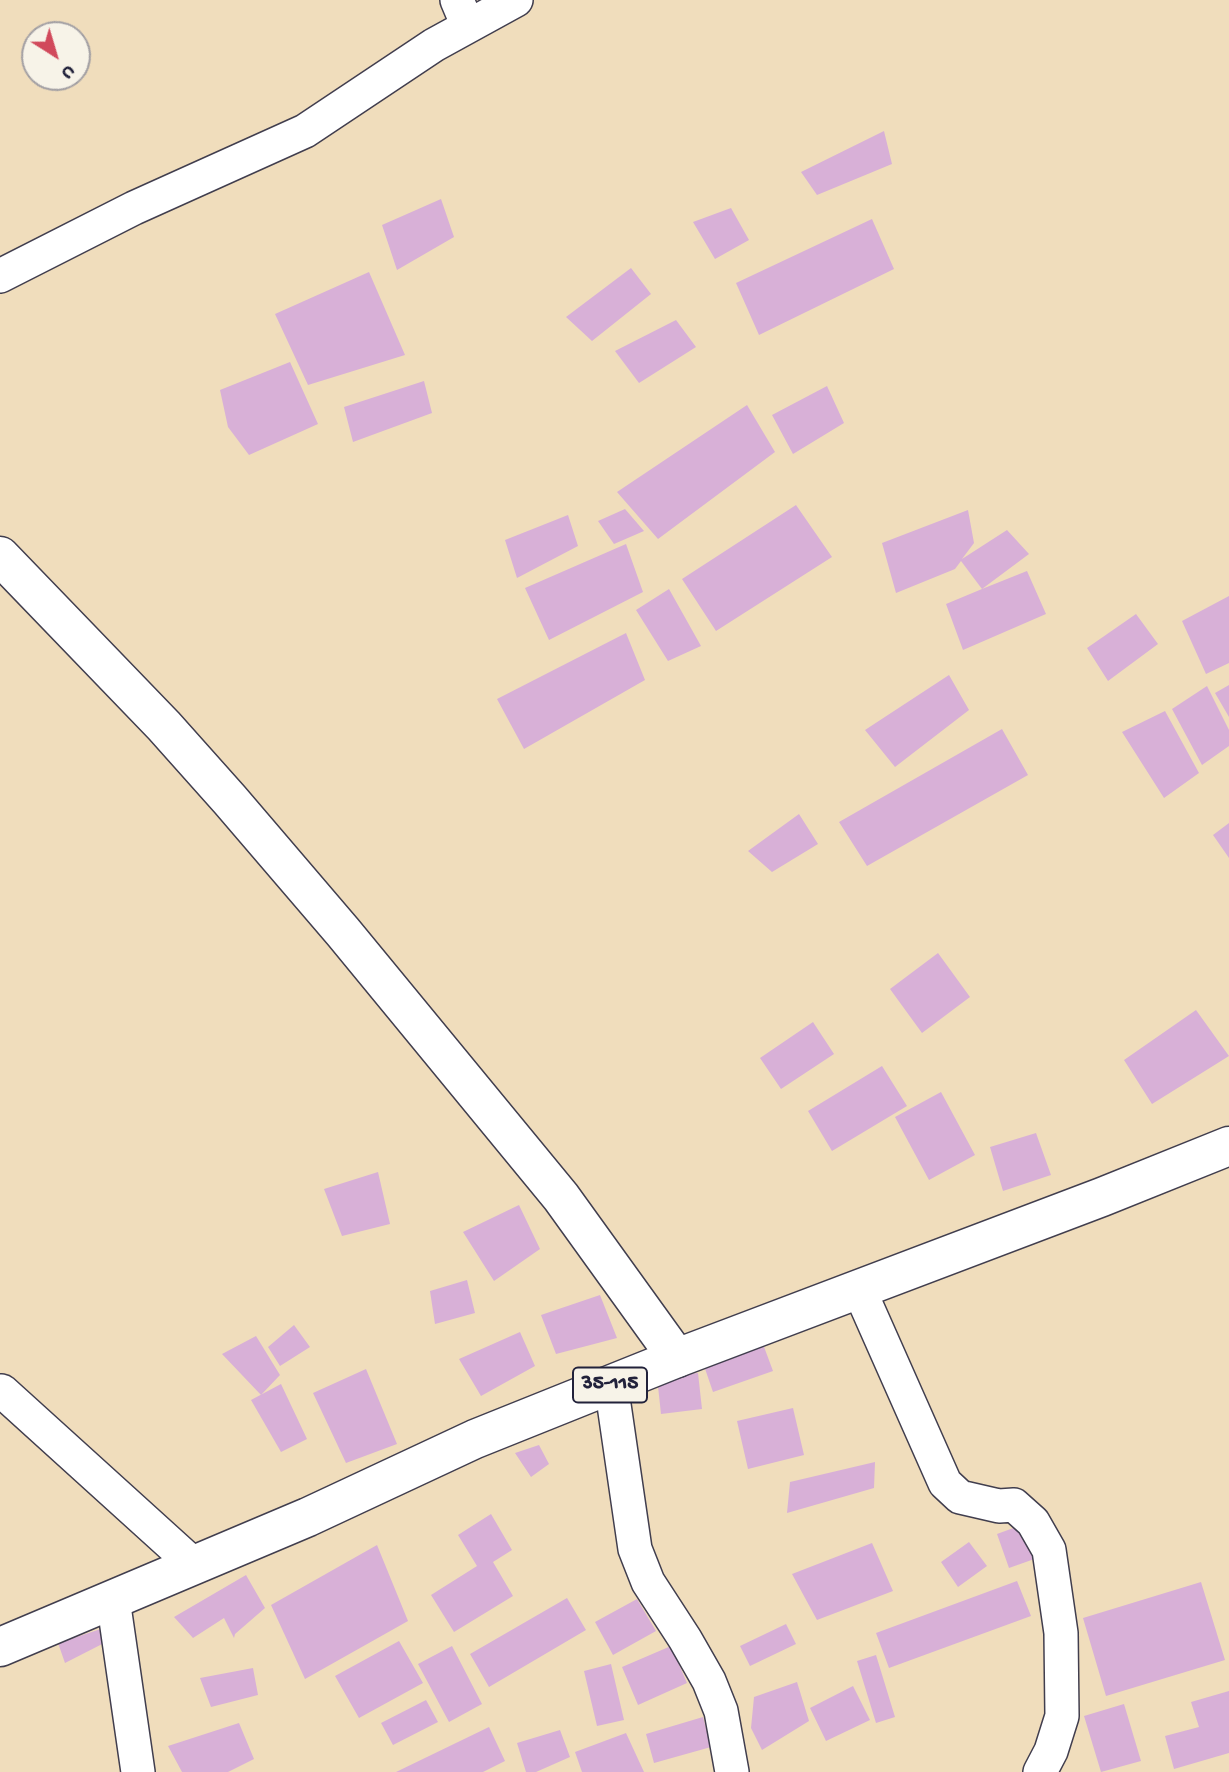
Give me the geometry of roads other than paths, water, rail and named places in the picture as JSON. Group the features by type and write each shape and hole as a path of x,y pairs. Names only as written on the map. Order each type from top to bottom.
{"main road":[{"path":"0,556 164,726 344,932 561,1197 677,1358"},
{"name":"35-115","path":"0,1647 308,1517 475,1439 677,1358 1229,1146"}],"street":[{"path":"0,275 134,208 305,131 434,45 462,13 516,0"},
{"path":"859,1289 945,1483 960,1497 999,1506 1014,1505 1033,1522 1049,1550 1062,1633 1062,1716 1041,1772"},
{"path":"611,1384 635,1549 648,1582 709,1681 721,1711 733,1772"},
{"path":"0,1392 194,1565"},
{"path":"113,1599 138,1772"}]}
